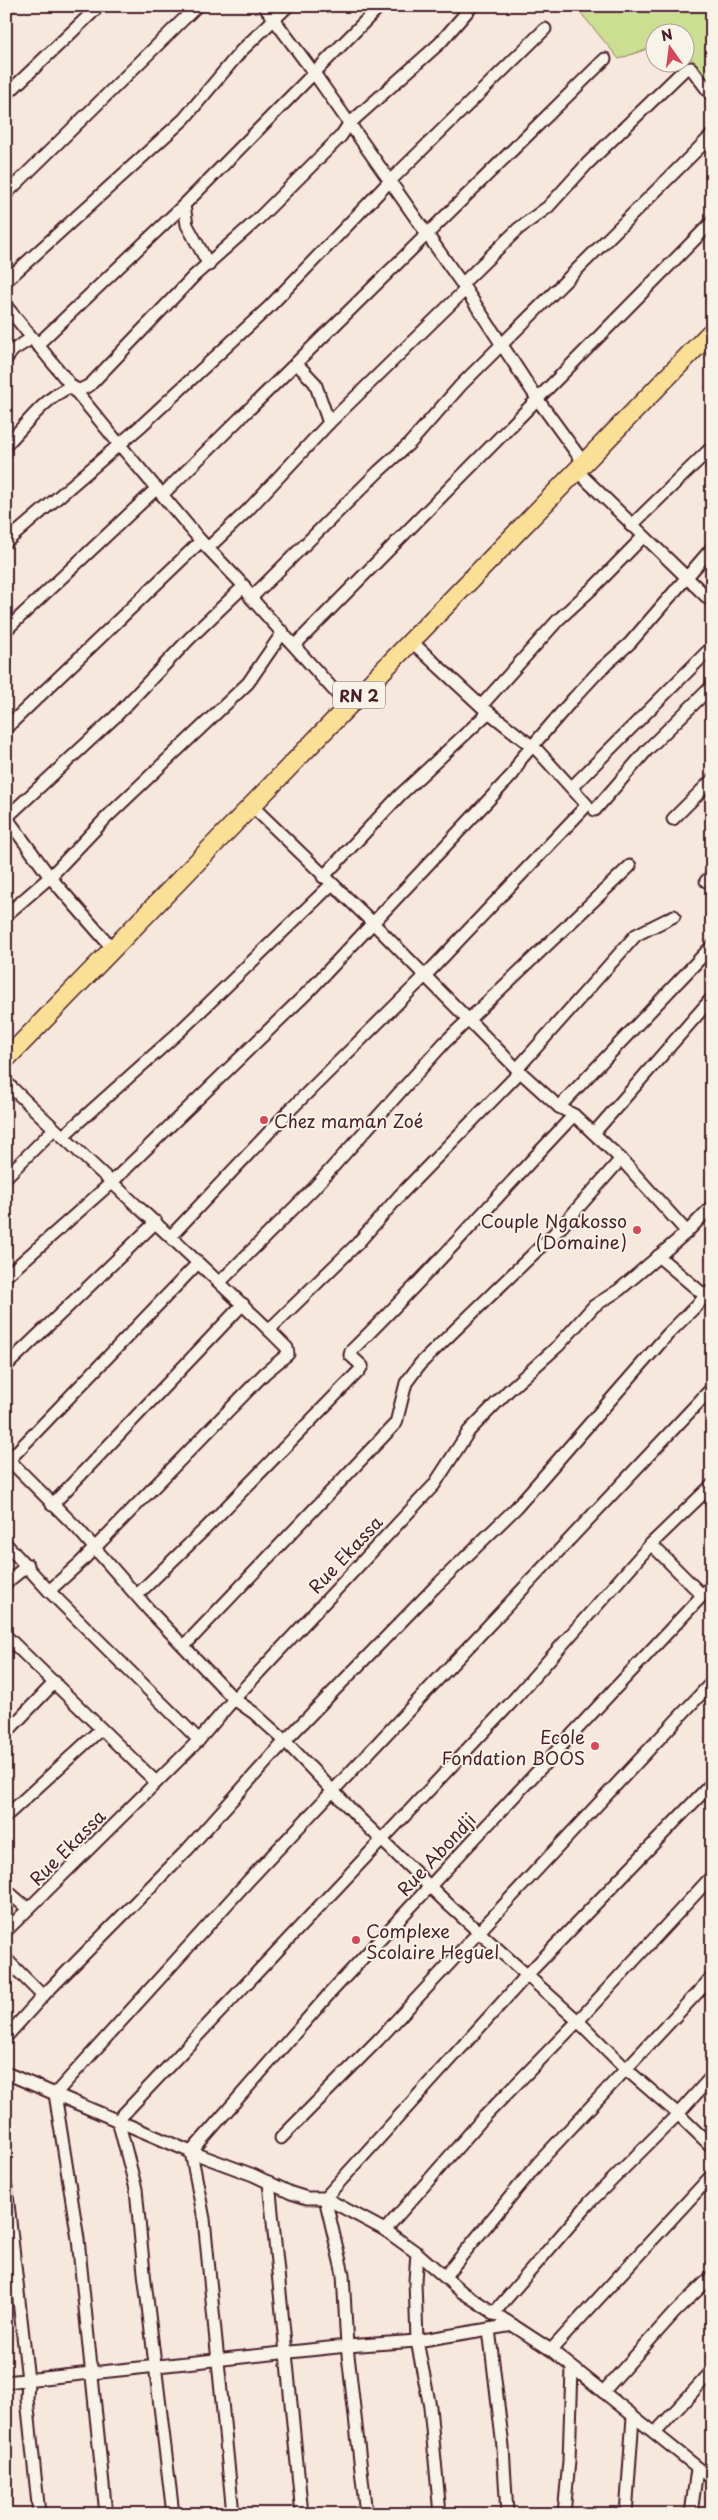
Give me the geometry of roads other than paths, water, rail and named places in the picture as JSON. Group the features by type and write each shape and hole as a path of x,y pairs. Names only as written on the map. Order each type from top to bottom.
{"highway":[{"name":"RN 2","path":"6,1059 712,331"}],"street":[{"path":"6,95 98,6"},
{"path":"6,194 197,6"},
{"path":"264,6 314,73 464,287 580,466 631,526 712,602"},
{"path":"6,281 184,119 241,52 288,6"},
{"path":"6,359 14,350 35,342 184,205 380,6"},
{"path":"6,445 48,402 66,388 83,390 90,385 194,276 210,265 335,142 349,124 440,43 472,6"},
{"path":"6,542 119,444 269,307 389,182 545,29"},
{"path":"6,630 297,364 605,59"},
{"path":"6,728 204,544 248,510 329,423 464,287 518,229 548,207 588,163 685,69 691,68 712,96"},
{"path":"252,598 379,471 410,443 461,385 712,135"},
{"path":"184,205 187,225 210,265"},
{"path":"295,645 712,222"},
{"path":"6,306 159,492 348,706"},
{"path":"297,364 315,383 329,423"},
{"path":"631,526 712,447"},
{"path":"6,1177 178,1033 328,881 400,795 485,709 558,620 595,586 642,537"},
{"path":"6,1276 111,1183 309,991 513,774 521,759 599,671 630,643 712,548"},
{"path":"112,949 50,877 6,817 115,717 190,638 244,586"},
{"path":"6,915 50,877 108,816 248,683 283,632"},
{"path":"171,1236 288,1112 425,976 587,805 538,751 485,709 411,641"},
{"path":"572,787 712,647"},
{"path":"595,810 642,756 712,686"},
{"path":"673,819 712,780"},
{"path":"251,805 372,922 518,1070 559,1107 574,1116 594,1133 621,1159 687,1232"},
{"path":"220,1282 307,1195 467,1020 630,866"},
{"path":"270,1331 357,1244 401,1194 518,1070 636,935 674,916"},
{"path":"559,1107 712,946"},
{"path":"594,1133 712,998"},
{"path":"6,1082 111,1183 171,1236 197,1264 220,1282 243,1304 287,1348 288,1354 265,1373 81,1562 49,1591"},
{"path":"137,1595 205,1529 358,1371 362,1366 350,1355 351,1351 466,1234 501,1192 574,1116"},
{"path":"184,1646 396,1422 406,1383 420,1364 562,1226 621,1159"},
{"name":"Rue Ekassa","path":"6,1931 198,1740 234,1698 434,1485 476,1424 508,1390 558,1346 594,1306 619,1290 687,1232 712,1206"},
{"path":"6,1366 156,1222"},
{"path":"6,2037 43,1996 186,1850 285,1741 516,1508 668,1334 710,1296 658,1256"},
{"path":"197,1264 8,1458 94,1547 234,1698 285,1741 431,1885 578,2021 627,2070 678,2114 712,2147"},
{"path":"52,1505 243,1304"},
{"path":"55,2094 334,1790 712,1388"},
{"path":"118,2120 508,1705 651,1544 712,1484"},
{"path":"6,1544 49,1591 198,1740"},
{"path":"651,1544 702,1595"},
{"path":"6,1583 28,1566"},
{"name":"Rue Abondji","path":"190,2152 330,1993 712,1585"},
{"path":"6,1653 10,1640 156,1782"},
{"path":"6,1733 55,1682"},
{"path":"281,2138 378,2040 712,1682"},
{"path":"6,1816 101,1730"},
{"path":"326,2198 527,1975 712,1783"},
{"path":"385,2230 485,2116 578,2021 712,1876"},
{"path":"6,1890 28,1909"},
{"path":"6,1959 43,1996"},
{"path":"445,2276 539,2162 712,1977"},
{"path":"6,2073 190,2152 307,2198 326,2198 385,2230 417,2253 462,2292 492,2314 513,2325 551,2350 697,2469 710,2475"},
{"path":"492,2314 589,2203 678,2114 712,2076"},
{"path":"55,2094 78,2239 106,2514"},
{"path":"118,2120 136,2189 155,2367 174,2514"},
{"path":"190,2152 204,2219 233,2514"},
{"path":"551,2350 712,2175"},
{"path":"269,2182 302,2514"},
{"path":"6,2186 28,2380 27,2399 39,2514"},
{"path":"326,2198 343,2274 347,2346 366,2514"},
{"path":"417,2253 415,2281 416,2341 430,2407 440,2514"},
{"path":"603,2392 674,2313 712,2276"},
{"path":"6,2382 347,2346 416,2341 513,2325"},
{"path":"489,2329 503,2447 507,2514"},
{"path":"564,2514 569,2461 572,2368"},
{"path":"655,2433 712,2371"},
{"path":"626,2514 632,2417"},
{"path":"691,2514 697,2469"}],"place":[{"name":"Chez maman Zoé","path":"264,1120"},
{"name":"Couple Ngakosso (Domaine)","path":"637,1230"},
{"name":"Ecole Fondation BOOS","path":"595,1746"},
{"name":"Complexe Scolaire Heguel","path":"356,1940"}]}
